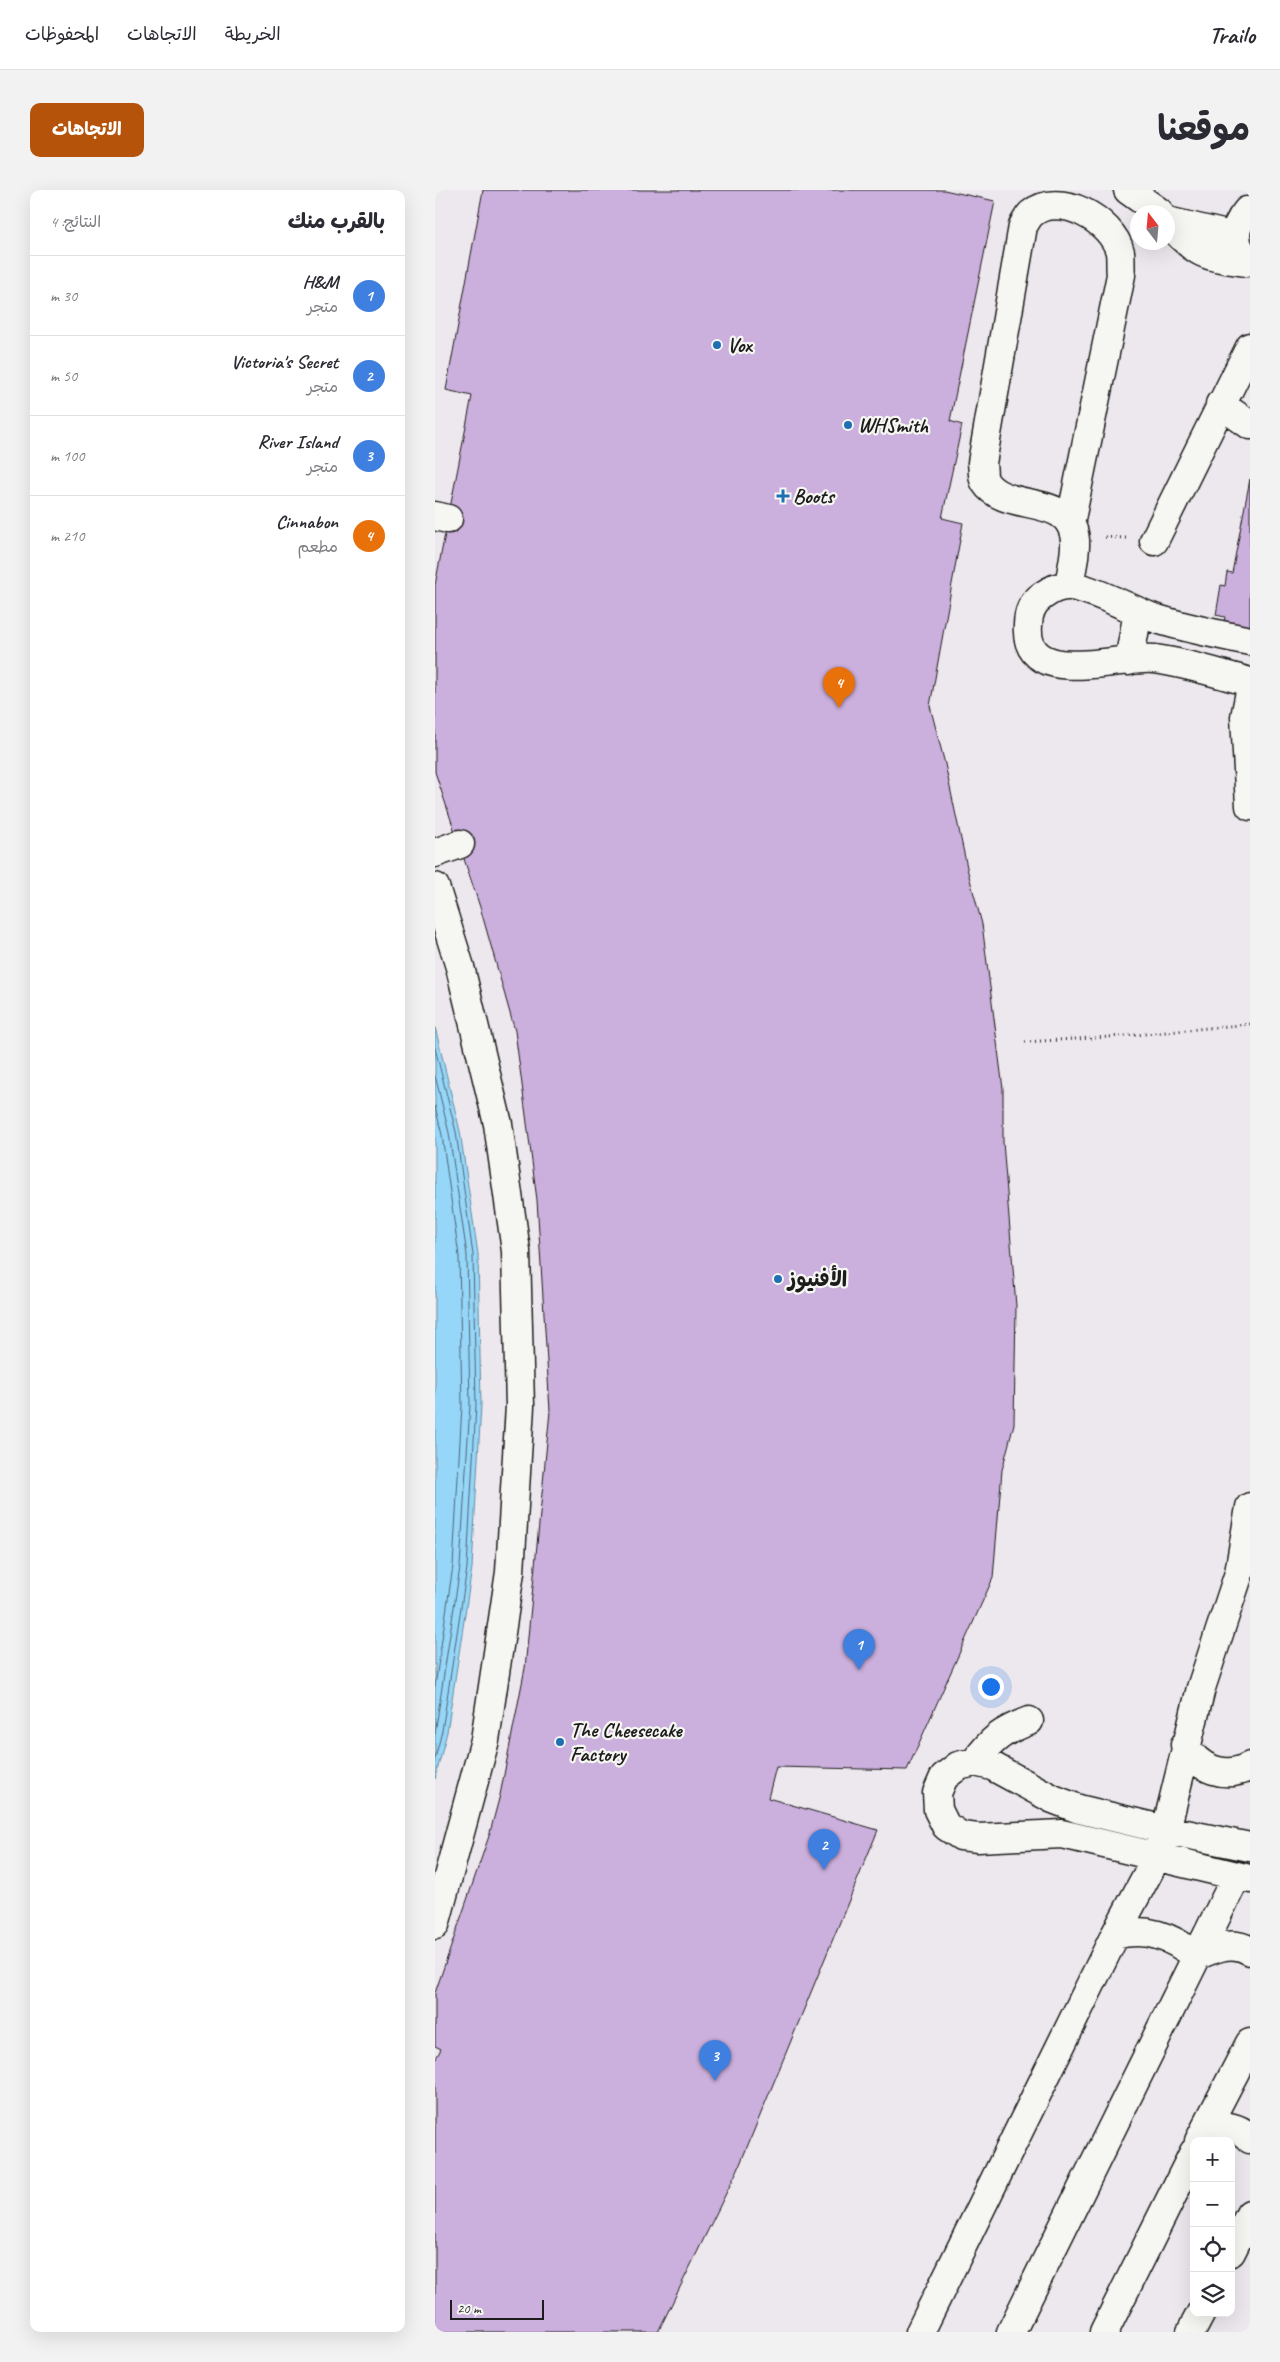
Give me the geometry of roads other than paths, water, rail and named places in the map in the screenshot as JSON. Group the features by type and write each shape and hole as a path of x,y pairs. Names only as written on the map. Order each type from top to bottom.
{"street":[{"path":"1127,190 1151,205"},
{"path":"1247,204 1238,222 1235,237 1239,248 1249,263"},
{"path":"1069,586 1072,532 1121,275 1120,252 1109,231 1095,217 1075,206 1049,205 1032,213 1023,226 984,446 983,480 995,493 1059,512 1072,532"},
{"path":"1175,216 1235,237"},
{"path":"1175,230 1184,242 1201,253 1249,263"},
{"path":"1154,541 1220,404 1250,347"},
{"path":"1220,404 1250,425"},
{"path":"1250,641 1170,622 1138,612 1086,590 1069,586 1052,589 1037,599 1028,615 1027,632 1033,649 1046,661 1067,665 1152,659 1250,682"},
{"path":"1129,661 1138,612"},
{"path":"1250,692 1245,717 1250,806"},
{"path":"435,887 460,967 498,1124 516,1251 520,1406 510,1572 485,1740 435,1925"},
{"path":"920,2332 1115,1935 1156,1858 1165,1830 1185,1745 1239,1573 1250,1507"},
{"path":"975,1762 989,1743 1005,1730 1029,1721"},
{"path":"1185,1745 1192,1758 1204,1767 1218,1772 1231,1772 1250,1766"},
{"path":"1011,2332 1196,1956 1243,1878 1156,1858 1077,1836 1047,1832 978,1838 961,1836 946,1826 938,1810 937,1793 944,1777 958,1766 975,1762 992,1766 1079,1809 1250,1848"},
{"path":"1032,1834 1042,1792"},
{"path":"1115,1935 1143,1931 1158,1934 1171,1938 1196,1956"},
{"path":"1196,1956 1223,1945 1245,1947 1250,1951"},
{"path":"1203,2134 1250,2043"},
{"path":"1203,2134 1228,2125 1246,2134 1250,2139"},
{"path":"1104,2332 1190,2160"},
{"path":"1235,2244 1250,2214"},
{"path":"1191,2332 1199,2317"}],"water":[{"path":"435,1027 460,1131 478,1254 481,1405 472,1568 447,1732 435,1779"}],"place":[{"name":"Vox","path":"717,345"},
{"name":"WHSmith","path":"848,425"},
{"name":"Boots","path":"783,496"},
{"name":"Cinnabon","path":"839,708"},
{"name":"الأفنيوز","path":"778,1279"},
{"name":"H&M","path":"859,1670"},
{"name":"The Cheesecake Factory","path":"560,1742"},
{"name":"Victoria's Secret","path":"824,1870"},
{"name":"River Island","path":"715,2081"}]}
